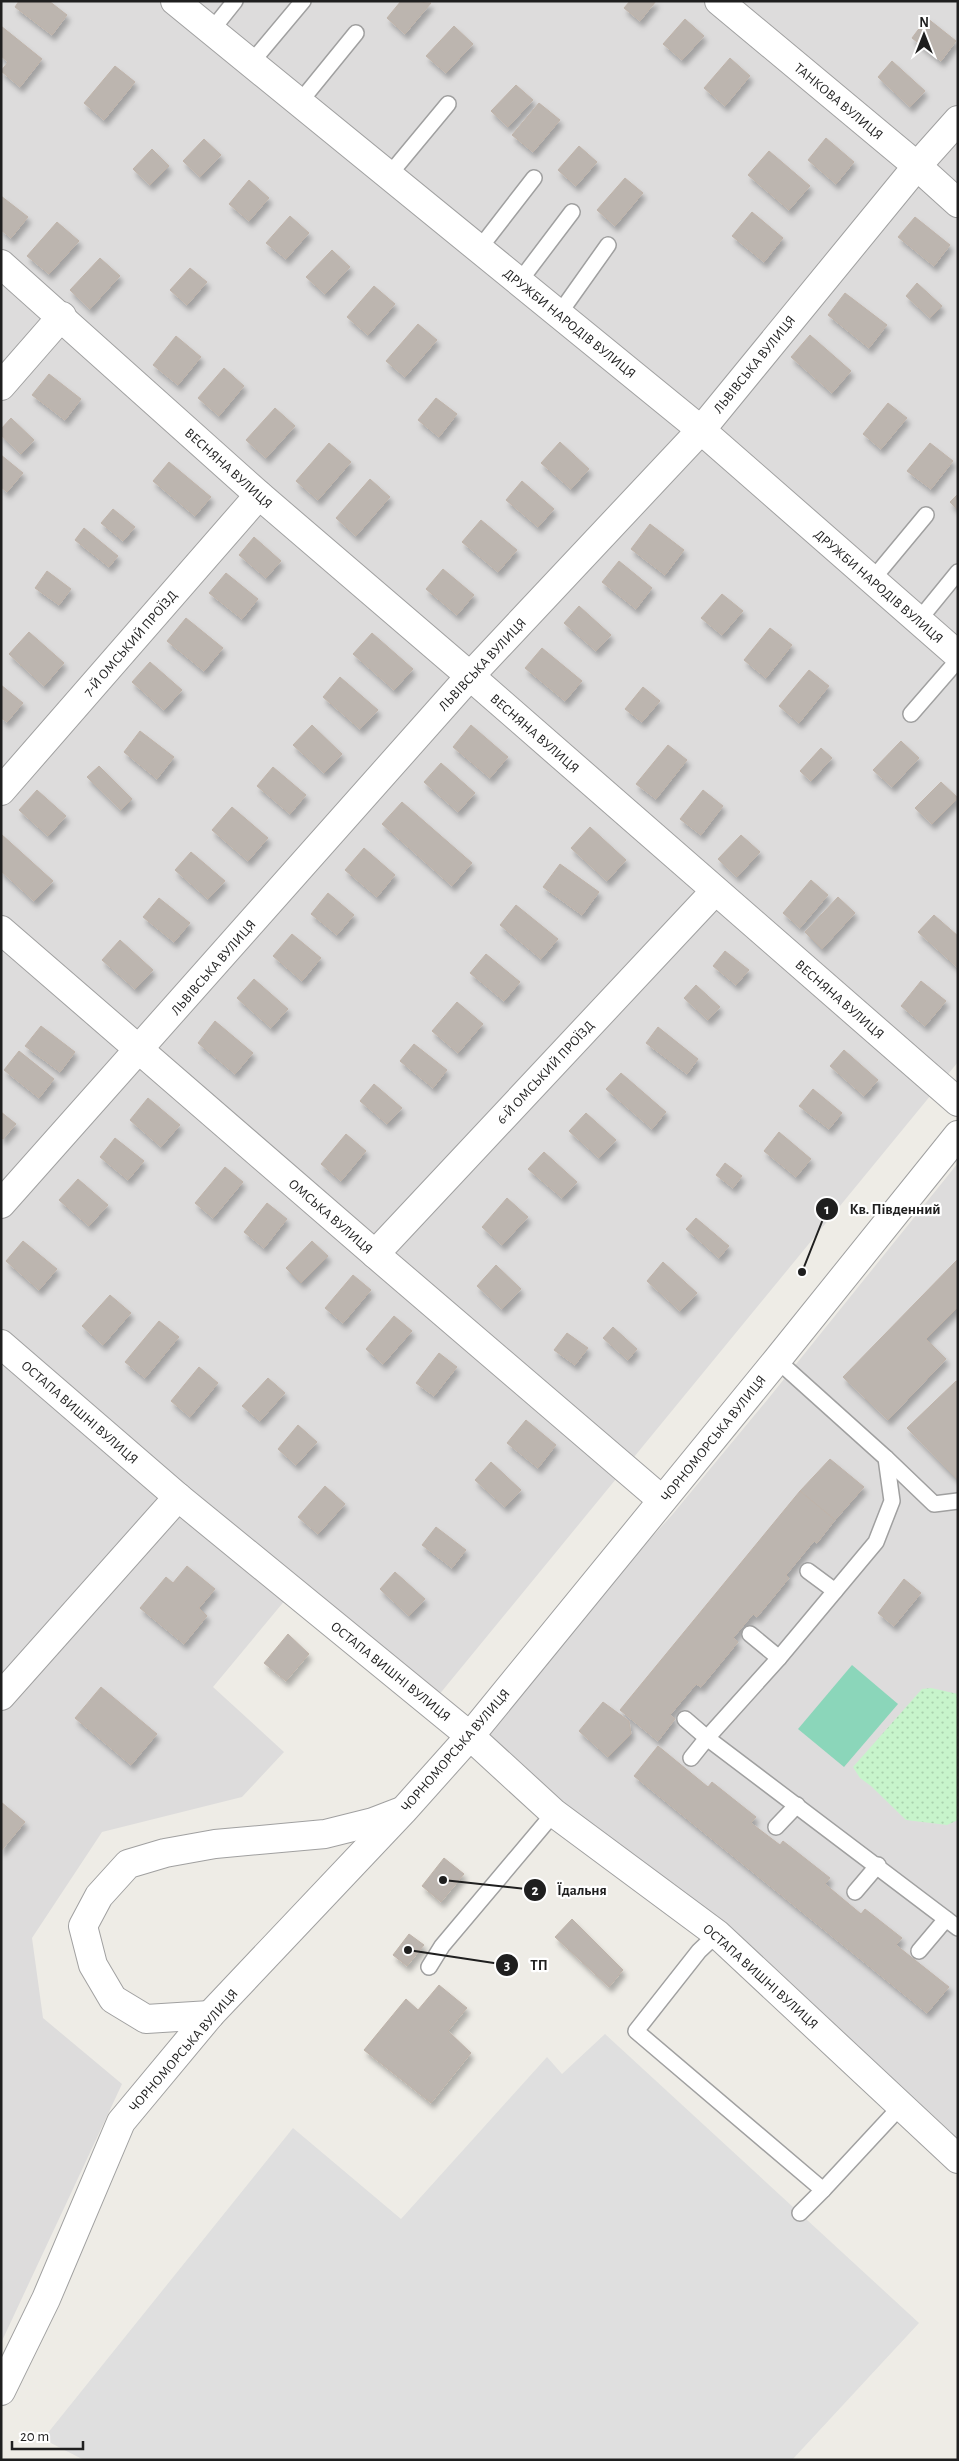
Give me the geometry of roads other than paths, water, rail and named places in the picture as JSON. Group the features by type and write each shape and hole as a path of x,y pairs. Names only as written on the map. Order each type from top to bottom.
{"street":[{"name":"ДРУЖБИ НАРОДІВ ВУЛИЦЯ","path":"174,1 701,430 918,621 955,649"},
{"name":"ТАНКОВА ВУЛИЦЯ","path":"719,1 917,166 958,203"},
{"name":"ЛЬВІВСЬКА ВУЛИЦЯ","path":"1,1204 470,676 701,430 917,166 958,120"},
{"name":"ВЕСНЯНА ВУЛИЦЯ","path":"1,264 62,316 259,495 470,676 958,1102"},
{"path":"1,386 62,316"},
{"name":"7-Й ОМСЬКИЙ ПРОЇЗД","path":"1,791 259,495"},
{"name":"6-Й ОМСЬКИЙ ПРОЇЗД","path":"375,1254 715,891"},
{"name":"ОМСЬКА ВУЛИЦЯ","path":"1,930 662,1500"},
{"name":"ЧОРНОМОРСЬКА ВУЛИЦЯ","path":"1,2391 46,2299 121,2122 210,2015 403,1811 470,1736 958,1135"},
{"name":"ОСТАПА ВИШНІ ВУЛИЦЯ","path":"1,1344 178,1497 470,1736 554,1813 717,1934 958,2159"},
{"path":"1,1696 178,1497"},
{"path":"210,2015 146,2019 113,1999 93,1965 83,1926 99,1896 128,1864 165,1852 215,1844 325,1834 373,1822 403,1811"}],"lane":[{"path":"211,31 235,1"},
{"path":"250,63 303,1"},
{"path":"299,102 356,33"},
{"path":"388,175 448,104"},
{"path":"479,249 534,178"},
{"path":"519,282 572,212"},
{"path":"559,314 608,244"},
{"path":"872,580 926,515"},
{"path":"918,621 958,572"},
{"path":"911,714 955,649"},
{"path":"777,1360 934,1504 958,1501"},
{"path":"691,1758 779,1658 876,1542 892,1501 886,1458"},
{"path":"808,1571 835,1591"},
{"path":"750,1634 779,1658"},
{"path":"685,1719 952,1923 919,1951"},
{"path":"776,1827 797,1805"},
{"path":"428,1967 442,1946 554,1813"},
{"path":"855,1892 878,1865"},
{"path":"717,1934 699,1952 636,2031 823,2190"},
{"path":"800,2213 901,2106"}],"place":[{"name":"Кв. Південний","path":"802,1272"},
{"name":"Їдальня","path":"443,1880"},
{"name":"ТП","path":"408,1950"}]}
